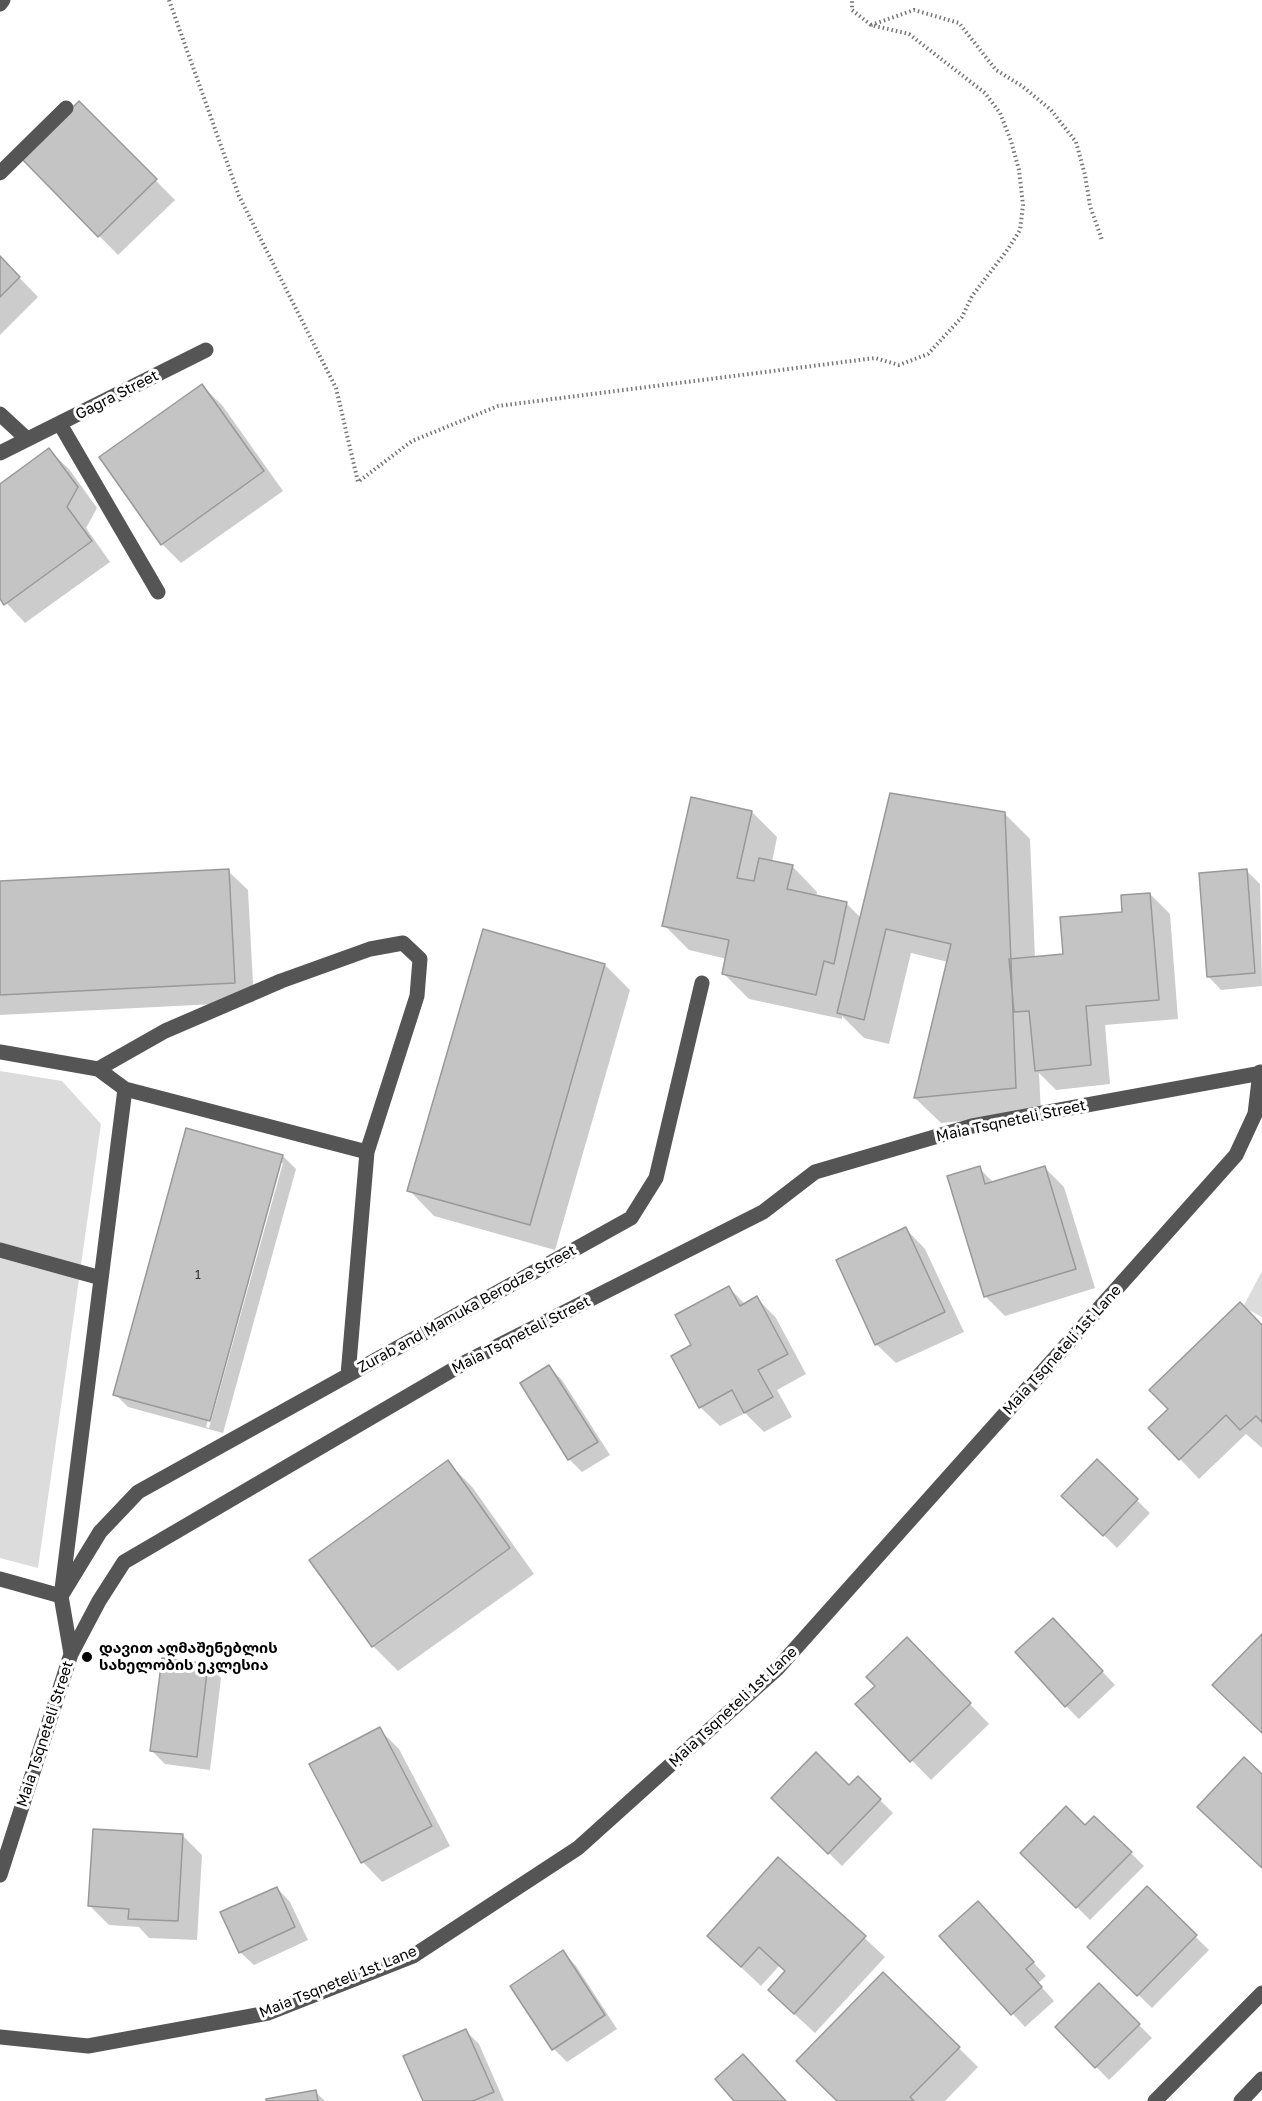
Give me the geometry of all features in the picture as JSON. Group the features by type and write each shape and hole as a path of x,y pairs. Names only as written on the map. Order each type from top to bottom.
{"street":[{"path":"0,4 3,0"},
{"path":"0,173 66,108"},
{"name":"Gagra Street","path":"0,453 206,350"},
{"path":"0,414 27,440"},
{"path":"60,424 158,592"},
{"name":"Zurab and Mamuka Berodze Street","path":"98,1069 165,1031 281,981 370,949 403,943 420,959 417,996 368,1152 348,1375"},
{"name":"Zurab and Mamuka Berodze Street","path":"348,1375 631,1218 656,1178 702,983"},
{"path":"0,1052 98,1069 125,1089 368,1152"},
{"name":"Maia Tsqneteli Street","path":"0,1875 71,1654 99,1601 124,1562 466,1362 763,1212 815,1172 972,1126 1261,1072"},
{"name":"Maia Tsqneteli 1st Lane","path":"0,2037 88,2046 268,2013 413,1956 578,1848 777,1669 1236,1155 1255,1113 1261,1072"},
{"path":"71,1654 61,1596 125,1089"},
{"path":"0,1250 101,1278"},
{"path":"61,1596 100,1532 138,1492 348,1375"},
{"path":"0,1579 61,1596"},
{"path":"1155,2101 1262,1993"},
{"path":"1241,2101 1262,2079"}],"path":[{"path":"169,0 239,196 336,388 358,482 412,441 498,406 875,358 899,365 928,354 962,317 972,296 1020,230 1023,205 1019,170 1000,113 985,93 909,34 871,25 852,10 852,0"},
{"path":"871,25 914,10 959,23 996,70 1022,86 1051,110 1076,142 1090,206 1102,240"}],"shaded area":[{"path":"0,1071 62,1081 101,1124 38,1568 0,1558"},
{"path":"1262,1271 1262,1317 1243,1307"}],"building":[{"path":"79,101 157,179 98,237 22,159"},
{"path":"0,256 20,277 0,297"},
{"path":"202,384 264,471 161,545 99,457"},
{"path":"49,448 78,487 67,507 92,541 4,605 0,599 0,484"},
{"path":"890,793 1005,812 1016,1088 914,1098 951,944 886,929 864,1020 837,1013"},
{"path":"691,797 752,811 737,878 754,881 759,858 793,865 787,889 847,902 834,964 824,961 816,995 722,974 729,940 662,926"},
{"path":"229,869 235,983 0,995 0,881"},
{"path":"1247,869 1255,973 1207,977 1199,873"},
{"path":"1150,893 1159,1000 1086,1006 1091,1065 1035,1071 1029,1011 1014,1012 1009,959 1063,954 1060,917 1122,912 1121,895"},
{"path":"483,929 605,964 530,1225 407,1191"},
{"path":"186,1128 283,1155 210,1421 113,1395"},
{"path":"980,1166 985,1184 1045,1166 1076,1269 984,1297 947,1176"},
{"path":"906,1227 945,1312 875,1345 836,1260"},
{"path":"729,1286 740,1306 757,1296 788,1354 758,1370 773,1397 744,1413 732,1390 699,1408 671,1356 691,1345 675,1315"},
{"path":"1240,1302 1262,1325 1262,1422 1256,1416 1240,1430 1226,1415 1179,1460 1148,1428 1168,1409 1149,1390"},
{"path":"549,1365 598,1442 568,1460 520,1383"},
{"path":"1097,1459 1138,1499 1103,1536 1061,1496"},
{"path":"448,1460 510,1548 372,1647 309,1560"},
{"path":"1053,1618 1103,1671 1065,1707 1015,1652"},
{"path":"1262,1634 1262,1733 1212,1685"},
{"path":"907,1637 971,1703 910,1762 855,1704 875,1686 866,1677"},
{"path":"162,1658 208,1664 197,1757 150,1751"},
{"path":"380,1727 432,1826 361,1863 309,1764"},
{"path":"816,1752 849,1785 858,1776 881,1799 828,1854 771,1798"},
{"path":"1244,1757 1262,1774 1262,1868 1197,1807"},
{"path":"1066,1806 1085,1825 1094,1816 1132,1852 1076,1908 1020,1853"},
{"path":"93,1829 183,1834 178,1921 128,1919 129,1909 88,1906"},
{"path":"778,1857 866,1936 794,2014 768,1990 785,1971 759,1947 741,1967 707,1936"},
{"path":"1147,1886 1197,1935 1137,1996 1087,1947"},
{"path":"277,1887 295,1927 239,1953 220,1912"},
{"path":"978,1901 1034,1962 1026,1969 1042,1987 1011,2015 939,1936"},
{"path":"563,1950 605,2015 552,2050 510,1986"},
{"path":"883,1972 960,2047 910,2097 914,2101 837,2101 796,2061"},
{"path":"1099,1983 1140,2024 1095,2068 1055,2027"},
{"path":"466,2029 494,2092 473,2101 423,2101 403,2056"},
{"path":"743,2054 786,2101 734,2101 715,2079"},
{"path":"316,2090 318,2101 266,2101 266,2099"}],"place":[{"name":"დავით აღმაშენებლის სახელობის ეკლესია","path":"87,1657"}]}
